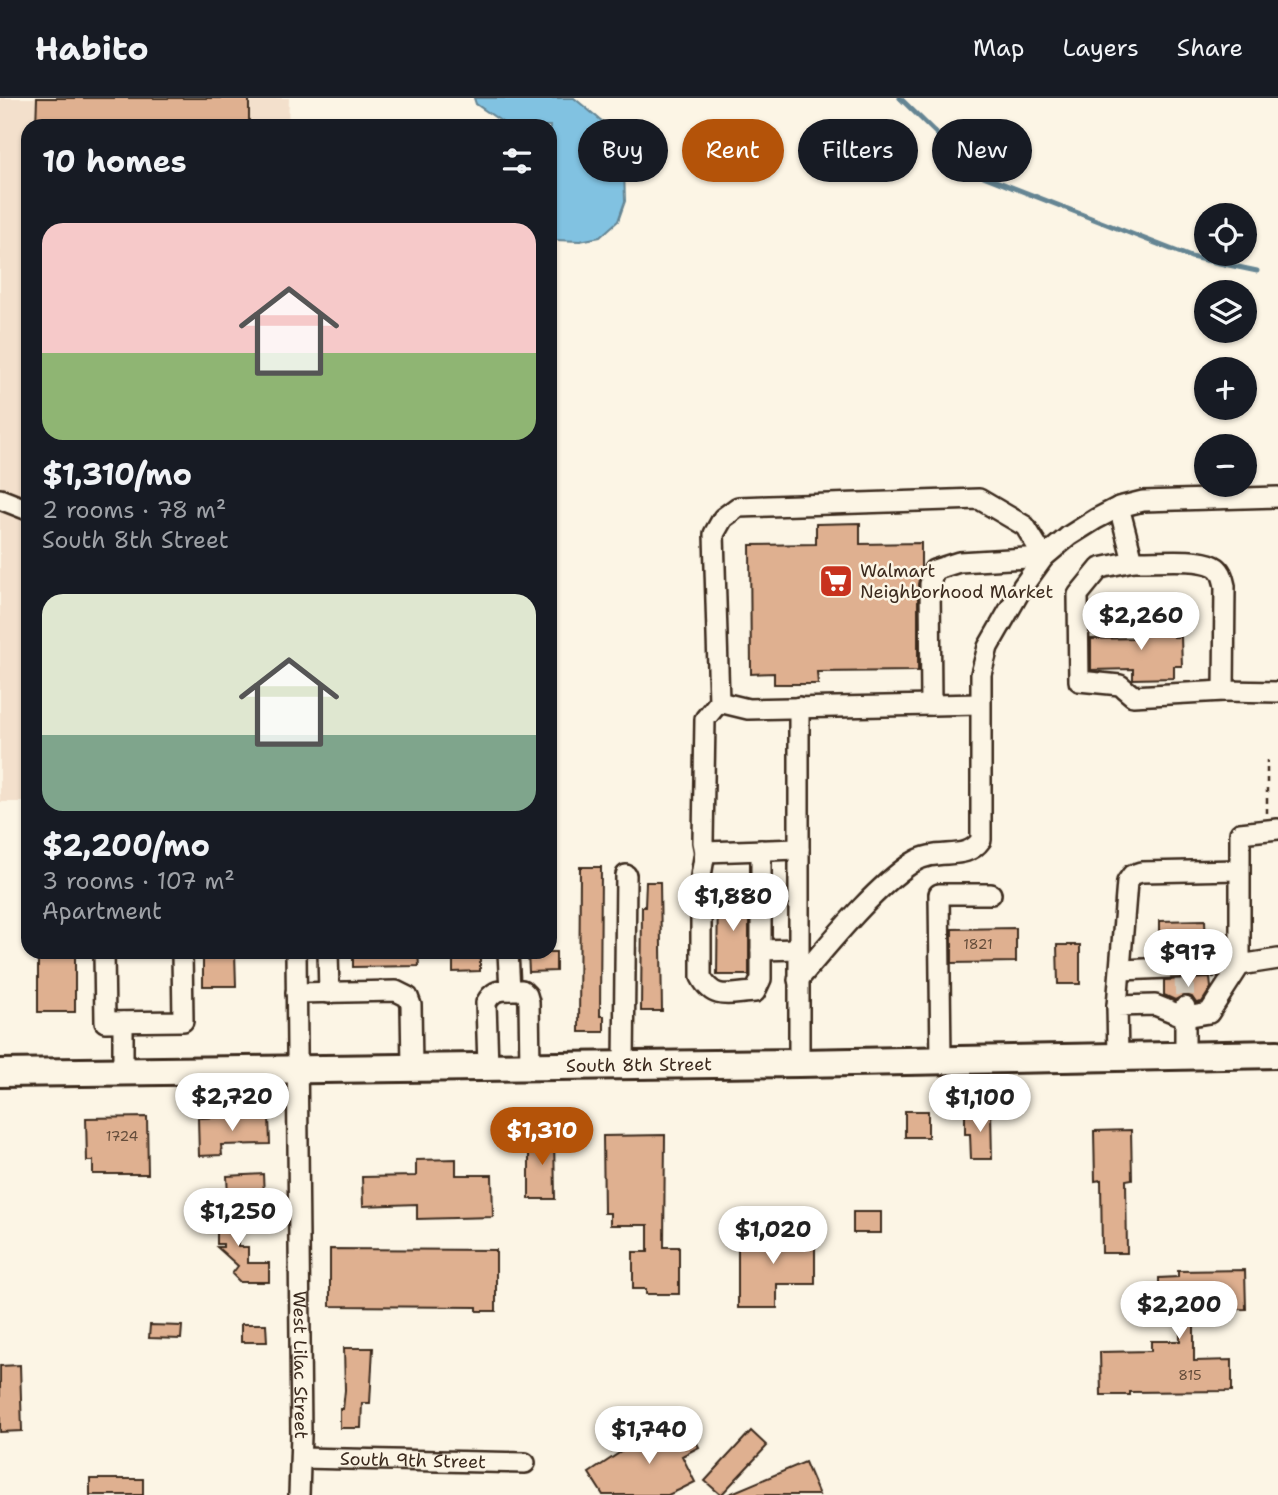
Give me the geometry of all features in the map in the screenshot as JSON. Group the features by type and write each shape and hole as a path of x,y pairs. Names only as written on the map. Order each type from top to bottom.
{"main road":[{"name":"South 8th Street","path":"0,1073 1278,1054"}],"street":[{"path":"798,979 891,878 915,861 934,853 963,853 975,849 981,840 981,674 988,647 1023,586 1044,556 1069,536 1119,507 1143,501 1278,497"},
{"path":"0,499 21,507"},
{"path":"761,850 761,979 755,992 719,994 708,989 701,977 701,876 705,852 705,719 719,702 714,534 723,518 738,507 979,499 1025,526 1044,556"},
{"path":"1119,507 1133,561"},
{"path":"931,705 930,584 934,570 959,562 1044,556"},
{"path":"1224,691 1225,586 1221,572 1213,566 1198,562 1133,561 1100,568 1078,596 1079,681 1120,685 1133,696 1224,691 1278,692"},
{"path":"719,702 748,709 980,704"},
{"path":"799,707 799,1063"},
{"path":"1117,1006 1155,1005 1185,1012 1209,1013 1240,965 1240,833 1272,830"},
{"path":"705,852 799,849"},
{"path":"1118,1057 1117,1006 1127,882 1132,875 1141,872 1239,870"},
{"path":"624,1065 626,875"},
{"path":"941,1060 939,894 991,894"},
{"path":"761,950 798,949"},
{"path":"104,959 104,1022 123,1022 183,1021 182,959"},
{"name":"West Lilac Street","path":"296,959 301,1458 299,1495"},
{"path":"328,959 329,993"},
{"path":"509,959 510,990"},
{"path":"1121,970 1184,972 1278,959"},
{"path":"488,1066 486,1003 491,994 498,990 522,990 529,1002 530,1066"},
{"path":"296,993 396,991 408,996 411,1005 412,1067"},
{"path":"1185,1012 1185,1056"},
{"path":"123,1022 123,1071"},
{"name":"South 9th Street","path":"301,1458 525,1463"}],"path":[{"path":"1267,760 1272,830"}],"shaded area":[{"path":"0,98 289,98 288,119 21,119 21,802 0,802"}],"water":[{"path":"474,98 574,98 599,119 578,119 578,182 624,182 625,201 618,221 600,237 580,241 557,240 557,119 498,119 476,104"}],"building":[{"path":"37,98 249,98 249,119 36,119"},
{"name":"Walmart Neighborhood Market","path":"860,523 860,544 921,543 918,671 817,672 818,684 774,684 774,673 751,674 750,545 816,544 816,524"},
{"path":"1173,621 1174,637 1181,637 1182,666 1174,666 1174,678 1133,679 1133,669 1091,670 1091,639 1135,638 1134,622"},
{"path":"580,867 601,867 600,1016 604,1016 604,1032 579,1032"},
{"path":"646,882 660,882 662,1011 641,1011 642,907 645,907"},
{"path":"718,890 749,891 749,975 717,975"},
{"path":"1205,920 1206,946 1159,947 1159,921"},
{"path":"1016,928 1016,962 952,963 952,929"},
{"path":"1057,945 1080,945 1080,984 1058,984"},
{"path":"38,959 75,959 75,1012 38,1012"},
{"path":"203,959 235,959 236,986 203,986"},
{"path":"353,959 418,959 419,966 353,967"},
{"path":"453,959 480,959 480,971 453,972"},
{"path":"528,959 556,959 556,971 529,972"},
{"path":"1210,978 1211,988 1202,1002 1196,1003 1192,997 1186,995 1175,1000 1164,995 1164,980"},
{"path":"905,1111 928,1111 928,1137 905,1137"},
{"path":"991,1111 992,1159 971,1159 970,1134 965,1134 965,1112"},
{"path":"269,1116 270,1144 221,1145 222,1155 199,1156 198,1118"},
{"path":"147,1117 148,1174 93,1174 93,1161 87,1161 86,1118"},
{"path":"1131,1130 1132,1179 1126,1180 1127,1253 1102,1253 1101,1180 1095,1181 1094,1131"},
{"path":"529,1134 554,1134 555,1199 529,1199"},
{"path":"665,1135 664,1247 679,1247 679,1294 646,1294 646,1289 633,1289 633,1252 648,1252 648,1225 610,1225 610,1213 604,1213 603,1136"},
{"path":"456,1159 456,1175 492,1175 493,1217 417,1219 417,1204 363,1206 362,1177 416,1176 416,1160"},
{"path":"263,1174 264,1196 228,1198 227,1176"},
{"path":"217,1207 238,1207 238,1247 248,1247 248,1263 269,1263 269,1282 240,1282 232,1274 238,1266 217,1247 223,1247 223,1244 217,1244"},
{"path":"853,1212 881,1212 881,1233 853,1233"},
{"path":"815,1233 815,1284 777,1284 777,1308 738,1308 738,1234"},
{"path":"330,1249 496,1250 496,1311 477,1311 477,1307 330,1306"},
{"path":"1245,1270 1246,1309 1198,1310 1199,1324 1194,1324 1194,1361 1232,1360 1232,1391 1130,1392 1130,1395 1101,1395 1100,1352 1151,1351 1151,1341 1180,1341 1179,1295 1159,1296 1159,1278 1178,1277 1178,1271"},
{"path":"241,1324 266,1324 267,1342 241,1342"},
{"path":"150,1325 182,1326 181,1339 149,1338"},
{"path":"344,1348 373,1348 370,1403 362,1403 361,1428 340,1428 340,1409 343,1409 345,1390"},
{"path":"20,1365 22,1431 0,1432 0,1366"},
{"path":"688,1426 699,1447 682,1456 695,1482 679,1490 668,1495 603,1495 589,1473 651,1432 662,1427 667,1436"},
{"path":"751,1431 767,1446 721,1495 705,1481"},
{"path":"805,1462 819,1495 727,1495"},
{"path":"90,1479 143,1479 143,1495 90,1495"}],"waterway":[{"path":"900,98 978,174 1191,257 1257,271"}],"tunnel":[{"path":"1184,976 1185,1007"}],"place":[{"name":"Walmart Neighborhood Market","path":"836,581"}]}
